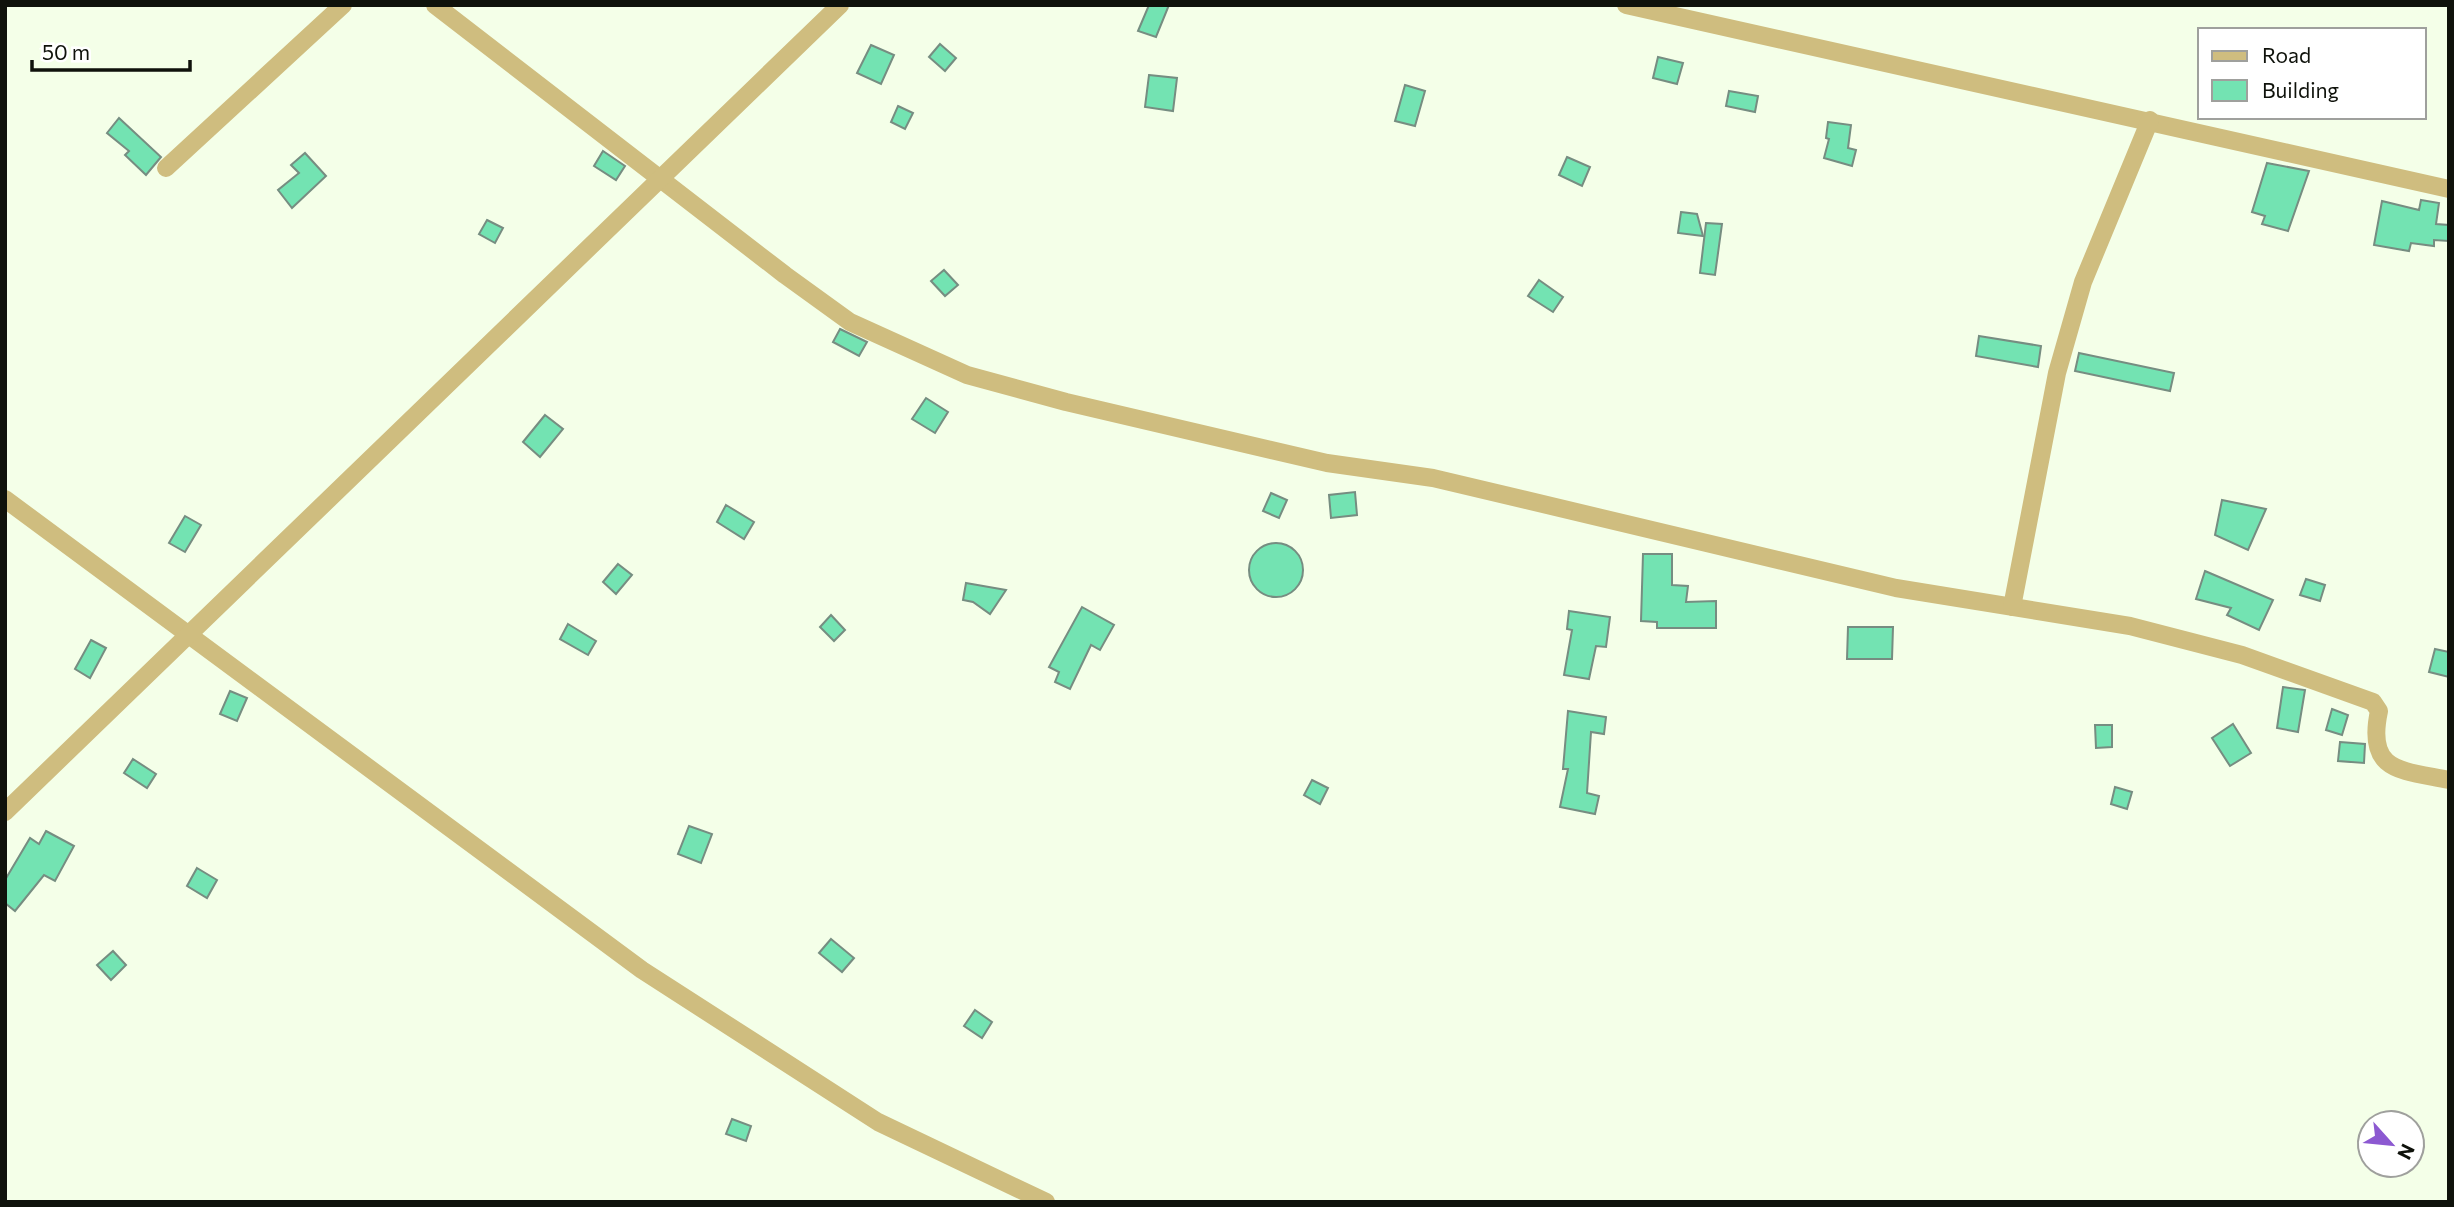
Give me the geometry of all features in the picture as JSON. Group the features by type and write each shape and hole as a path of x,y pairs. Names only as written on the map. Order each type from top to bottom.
{"street":[{"path":"166,168 343,5"},
{"path":"435,5 659,180 850,322 967,376 1328,463 1433,478 1896,589 2130,626 2242,655 2373,702 2379,711 2374,736 2378,753 2385,761 2403,770 2449,780"},
{"path":"5,812 840,5"},
{"path":"1626,5 2150,120 2449,189"},
{"path":"2012,607 2057,373 2083,282 2150,120"},
{"path":"5,499 642,970 878,1122 1046,1202"}],"building":[{"path":"1149,5 1169,5 1156,37 1138,31"},
{"path":"940,44 956,58 945,71 929,57"},
{"path":"871,45 894,55 881,84 857,73"},
{"path":"1658,57 1683,63 1677,84 1653,78"},
{"path":"1149,75 1177,78 1173,111 1145,107"},
{"path":"1405,85 1425,91 1415,126 1395,121"},
{"path":"1729,91 1758,96 1755,112 1726,106"},
{"path":"898,106 913,113 905,129 891,122"},
{"path":"119,118 161,157 146,175 125,155 129,151 107,133"},
{"path":"1828,122 1851,125 1848,148 1856,150 1852,166 1824,158 1829,139 1826,138"},
{"path":"603,151 625,166 616,180 594,166"},
{"path":"305,153 326,176 292,208 278,190 299,173 291,165"},
{"path":"1567,157 1590,167 1582,186 1559,175"},
{"path":"2267,163 2309,171 2288,231 2262,224 2265,216 2252,212"},
{"path":"2421,200 2439,203 2436,224 2449,225 2449,241 2434,240 2434,246 2411,243 2409,251 2374,245 2382,201 2419,210"},
{"path":"1681,212 1697,214 1703,236 1678,233"},
{"path":"487,220 503,228 495,243 479,234"},
{"path":"1706,223 1722,224 1715,275 1700,273"},
{"path":"944,270 958,285 945,296 931,281"},
{"path":"1539,280 1563,297 1553,312 1528,296"},
{"path":"840,329 867,342 859,356 833,342"},
{"path":"1979,336 2041,346 2038,367 1976,356"},
{"path":"2079,353 2174,373 2170,391 2075,371"},
{"path":"926,398 948,412 935,433 912,419"},
{"path":"545,415 563,429 540,457 523,442"},
{"path":"1355,492 1357,515 1331,518 1329,495"},
{"path":"1271,493 1287,500 1279,518 1263,511"},
{"path":"2222,500 2266,509 2248,550 2215,535"},
{"path":"726,505 754,522 744,539 717,522"},
{"path":"185,516 201,525 185,552 169,543"},
{"path":"1276,543 1295,551 1303,570 1295,589 1276,597 1257,589 1249,570 1257,551"},
{"path":"1643,554 1672,554 1672,585 1688,586 1686,602 1716,601 1716,628 1657,628 1657,622 1641,621"},
{"path":"618,564 632,575 616,594 603,582"},
{"path":"2205,571 2273,600 2259,630 2227,615 2231,608 2196,599"},
{"path":"2306,579 2325,585 2320,601 2300,595"},
{"path":"966,583 1006,590 990,614 973,602 963,600"},
{"path":"1082,607 1114,625 1100,650 1091,645 1070,689 1055,682 1059,672 1049,667"},
{"path":"1569,611 1610,617 1606,647 1596,646 1589,679 1564,675 1572,630 1567,629"},
{"path":"831,615 845,630 834,641 820,627"},
{"path":"568,624 596,641 588,655 560,639"},
{"path":"1848,627 1893,627 1892,659 1847,659"},
{"path":"91,640 106,648 90,678 75,669"},
{"path":"2435,649 2449,652 2449,677 2429,672"},
{"path":"2283,687 2305,690 2298,732 2277,728"},
{"path":"230,691 247,698 237,721 220,714"},
{"path":"2332,709 2348,715 2342,735 2326,730"},
{"path":"1568,711 1606,717 1604,734 1591,732 1587,793 1599,796 1595,814 1560,807 1568,769 1563,769"},
{"path":"2233,724 2251,753 2230,766 2212,738"},
{"path":"2095,725 2112,725 2112,747 2096,748"},
{"path":"2340,742 2365,744 2364,763 2338,761"},
{"path":"133,759 156,774 147,788 124,773"},
{"path":"1312,780 1328,788 1320,804 1304,795"},
{"path":"2115,787 2132,792 2127,809 2111,804"},
{"path":"689,826 712,834 701,863 678,854"},
{"path":"46,831 74,846 55,881 44,875 15,911 5,903 5,880 30,838 39,844"},
{"path":"197,868 217,880 207,898 187,886"},
{"path":"831,939 854,958 842,972 819,953"},
{"path":"113,951 126,965 111,980 97,965"},
{"path":"975,1010 992,1022 982,1038 964,1026"},
{"path":"732,1119 751,1126 746,1141 726,1134"}]}
